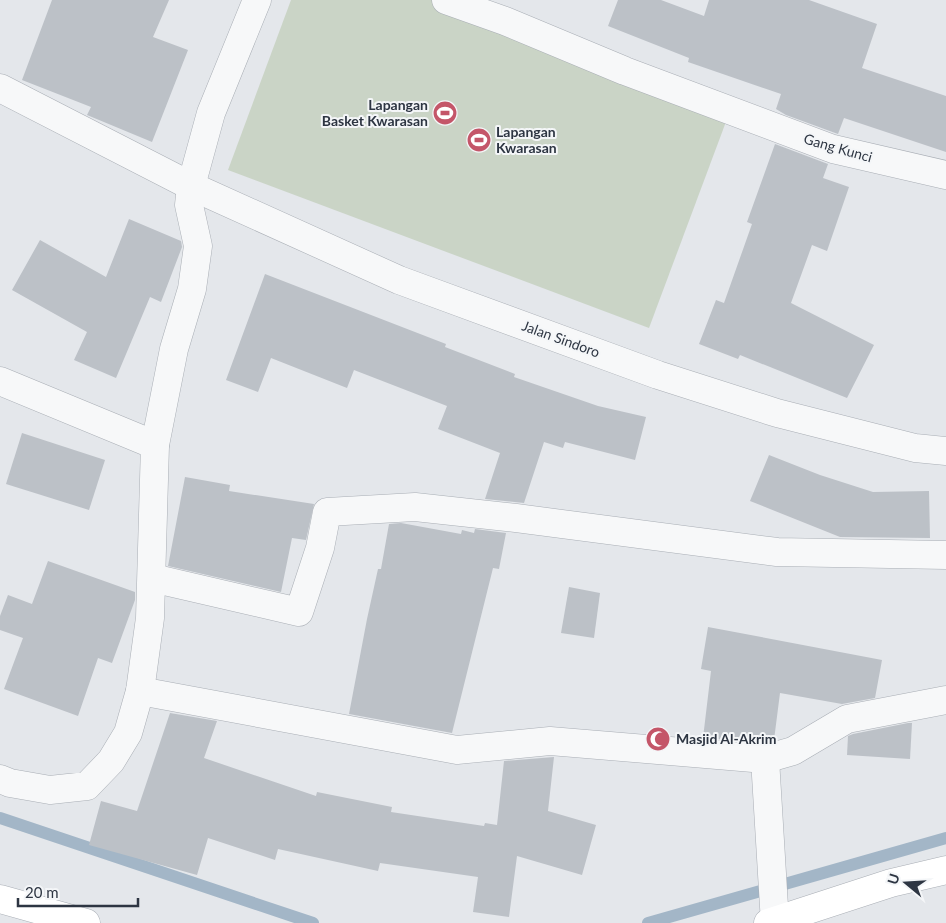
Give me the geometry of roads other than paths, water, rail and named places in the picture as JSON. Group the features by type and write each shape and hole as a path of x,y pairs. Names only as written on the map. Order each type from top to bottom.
{"street":[{"path":"0,779 10,783 50,790 86,786 111,761 128,733 140,691 150,618 154,445 174,349 192,289 198,246 189,205 190,186 211,113 257,0"},
{"name":"Gang Kunci","path":"446,0 505,21 625,71 833,149 946,175"},
{"name":"Jalan Sindoro","path":"0,88 190,186 398,280 658,374 777,413 915,448 946,451"},
{"path":"0,381 154,445"},
{"path":"152,578 299,612 320,548 327,512 415,507 516,518 777,552 946,555"},
{"path":"140,691 457,750 550,741 765,759 793,750 847,719 946,700"},
{"path":"765,759 773,918 891,883 946,870"},
{"path":"0,899 86,923"}],"waterway":[{"path":"0,818 313,923"},
{"path":"648,923 946,838"}],"place":[{"name":"Lapangan Basket Kwarasan","path":"445,113"},
{"name":"Lapangan Kwarasan","path":"479,140"},
{"name":"Masjid Al-Akrim","path":"658,739"}]}
